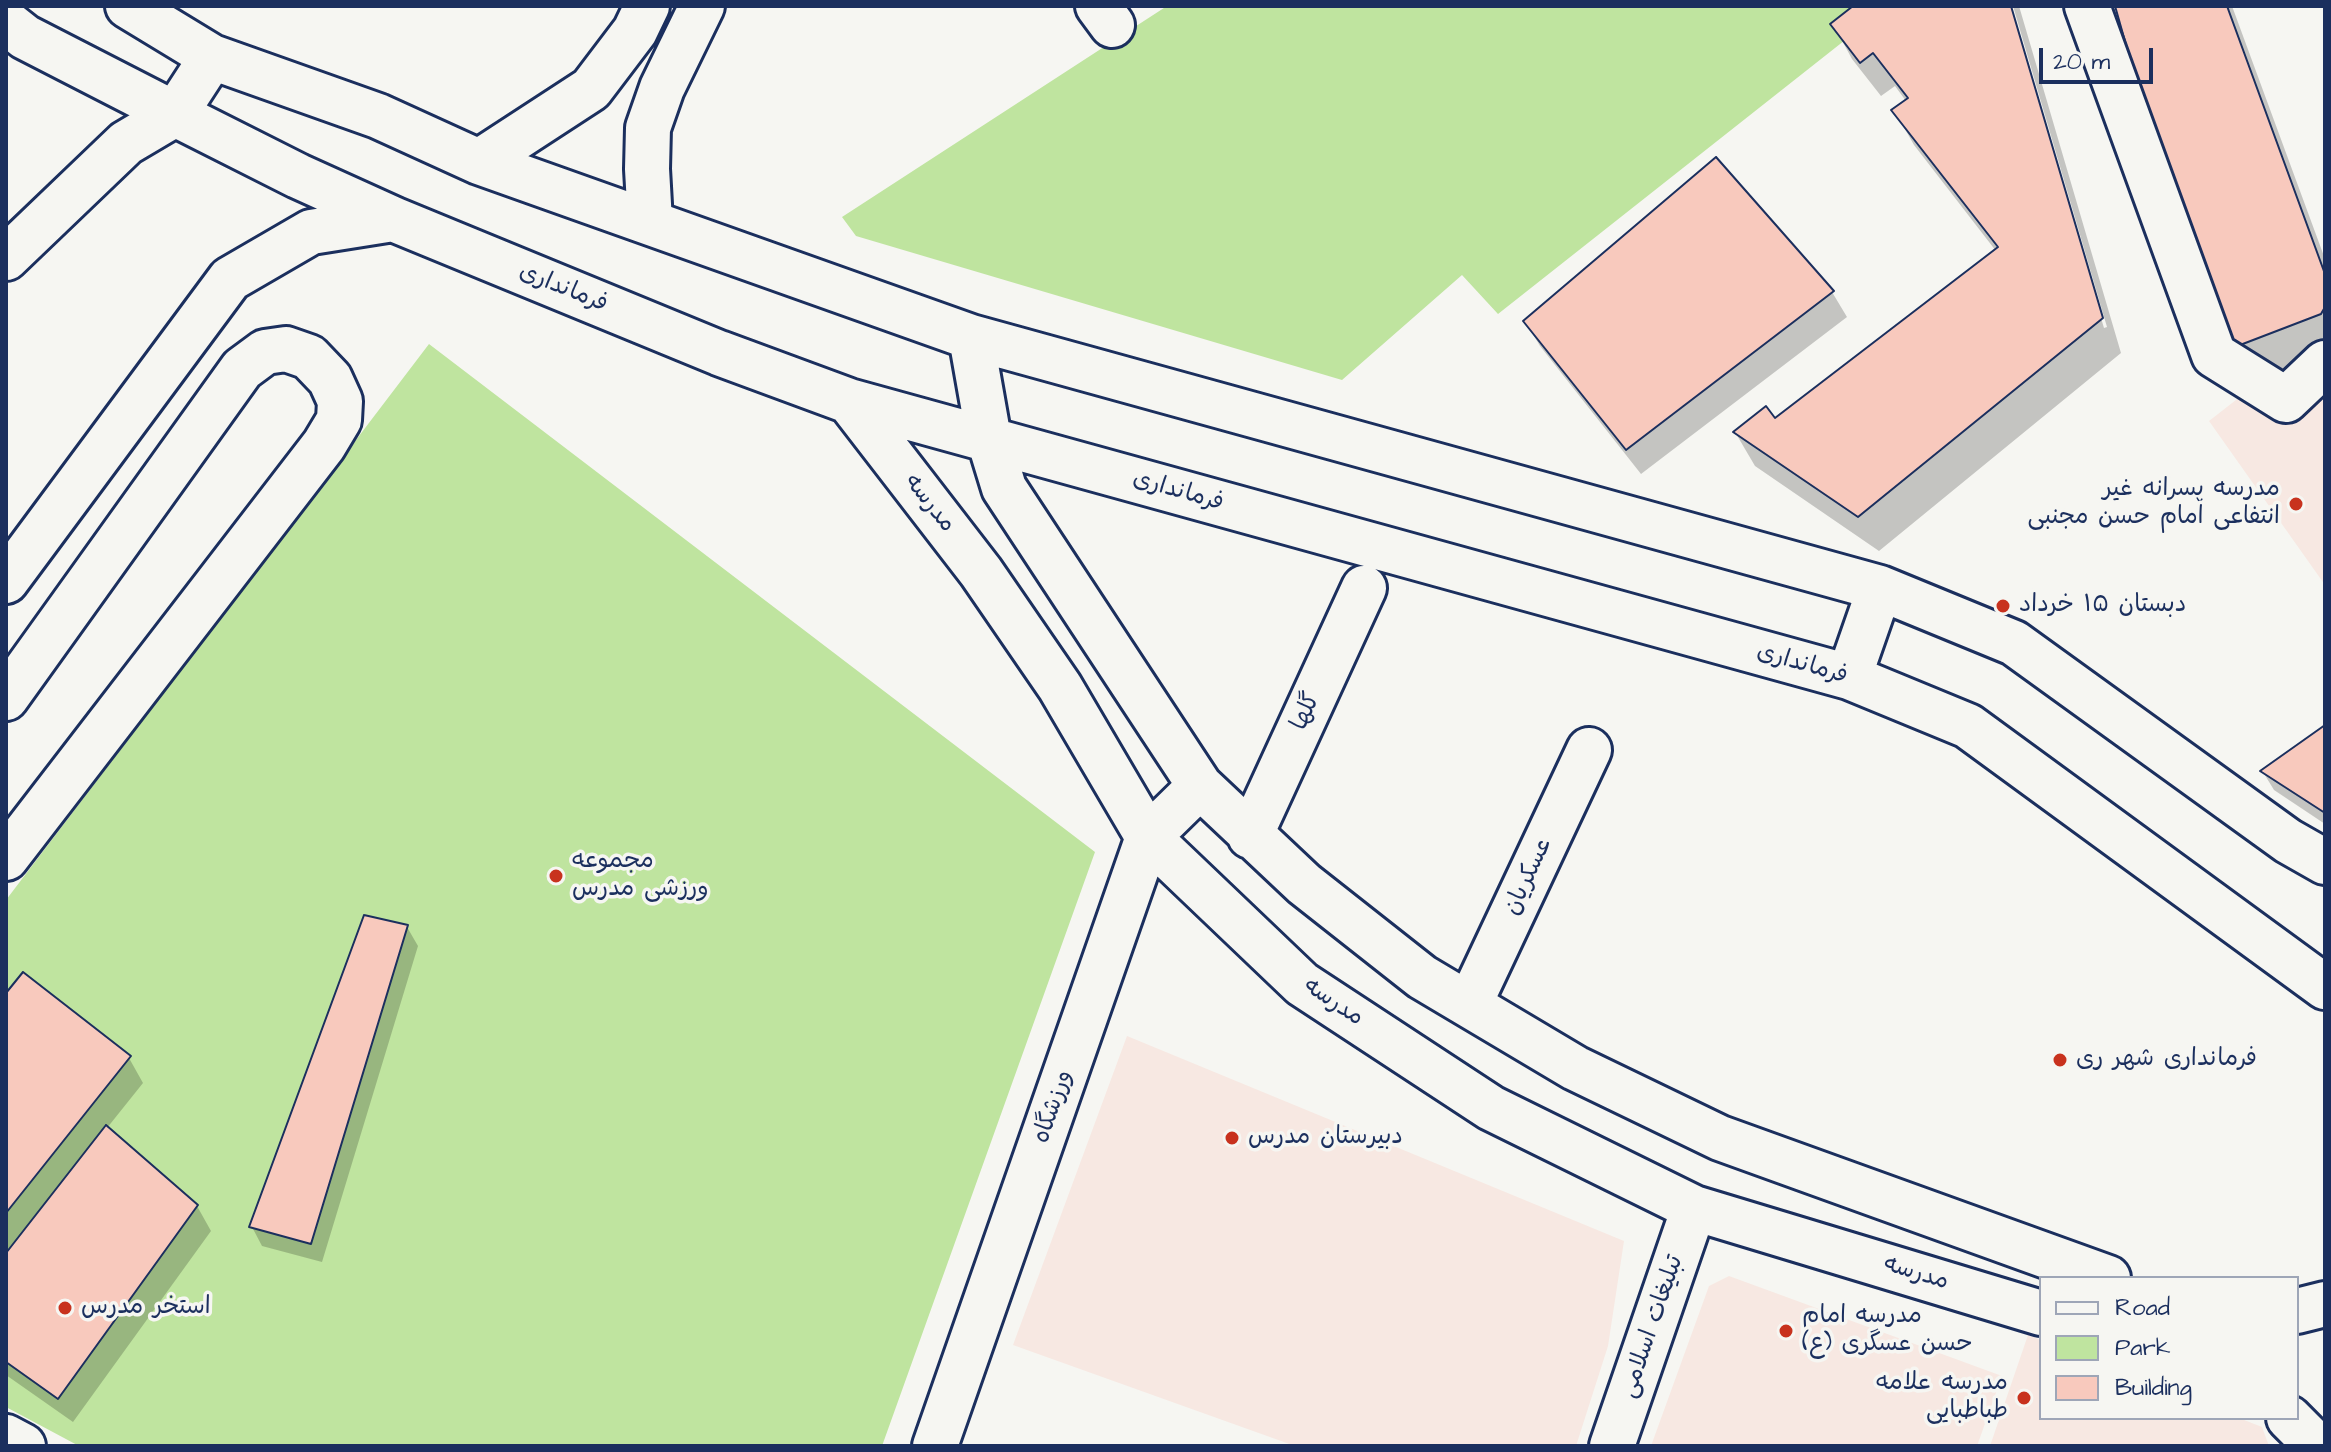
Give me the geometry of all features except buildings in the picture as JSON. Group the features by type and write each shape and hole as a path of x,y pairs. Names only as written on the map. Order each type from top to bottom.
{"street":[{"path":"128,6 212,57 378,116 479,162 971,337 1880,588 2014,643 2288,841 2325,862"},
{"path":"479,162 591,89 635,31 647,6"},
{"path":"650,222 648,128 662,88 702,6"},
{"path":"2087,6 2214,355 2286,400 2325,363"},
{"name":"فرمانداری","path":"6,22 25,37 175,114 298,176 393,219 719,353 849,401 1849,677 1968,726 2325,987"},
{"path":"6,258 126,143 175,114 212,57"},
{"path":"6,581 230,279 311,232 393,219"},
{"path":"971,337 989,439 1004,488 1200,786 1304,884 1422,977 1575,1068 1720,1138 2102,1276"},
{"path":"6,698 242,369 265,352 286,349 309,357 330,379 340,401 339,420 324,445 6,858"},
{"name":"مدرسه","path":"849,401 981,572 1060,687 1148,837 1302,984 1491,1108 1694,1208 2039,1312"},
{"name":"گلها","path":"1250,836 1364,588"},
{"path":"1849,677 1880,588"},
{"name":"عسکریان","path":"1469,1005 1589,750"},
{"name":"ورزشگاه","path":"935,1446 1148,837 1200,786"},
{"name":"تبلیغات اسلامی","path":"1612,1446 1694,1208"},
{"path":"2299,1310 2325,1304"},
{"path":"2291,1420 2317,1446"},
{"path":"6,1437 23,1446"}],"shaded area":[{"name":"مدرسه پسرانه غیر انتفاعی امام حسن مجنبی","path":"2259,382 2283,422 2325,393 2325,585 2209,421"},
{"name":"دبیرستان مدرس","path":"1127,1036 1624,1241 1608,1346 1576,1446 1295,1446 1013,1345"},
{"name":"مدرسه امام حسن عسگری (ع)","path":"1729,1276 2002,1376 1977,1446 1651,1446 1709,1286"},
{"name":"مدرسه علامه طباطبایی","path":"2028,1335 2039,1339 2039,1420 2244,1420 2262,1427 2269,1446 1990,1446"}],"green space":[{"path":"1167,6 1865,6 1873,18 1498,314 1462,275 1342,380 856,236 842,217"},
{"name":"مجموعه ورزشی مدرس","path":"429,344 1095,852 882,1446 79,1446 6,1407 6,900"}],"place":[{"name":"مدرسه پسرانه غیر انتفاعی امام حسن مجنبی","path":"2296,504"},
{"name":"دبستان ۱۵ خرداد","path":"2003,606"},
{"name":"مجموعه ورزشی مدرس","path":"556,876"},
{"name":"فرمانداری شهر ری","path":"2060,1060"},
{"name":"دبیرستان مدرس","path":"1232,1138"},
{"name":"استخر مدرس","path":"65,1308"},
{"name":"مدرسه امام حسن عسگری (ع)","path":"1786,1331"},
{"name":"مدرسه علامه طباطبایی","path":"2024,1398"}]}
